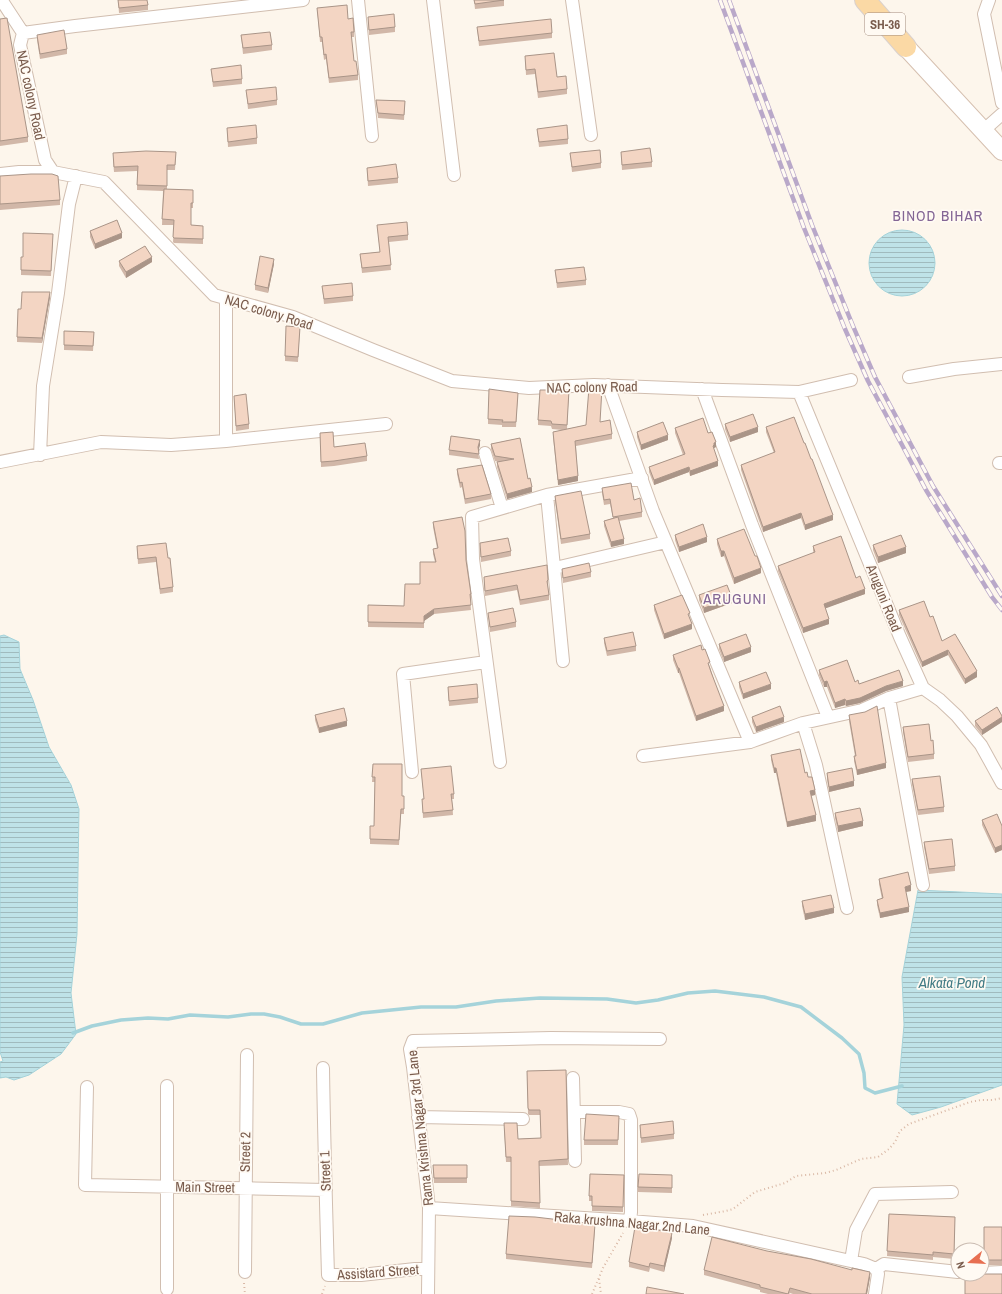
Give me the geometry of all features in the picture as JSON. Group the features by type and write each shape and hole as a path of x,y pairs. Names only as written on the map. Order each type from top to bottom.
{"main road":[{"name":"SH-36","path":"864,0 906,47"}],"street":[{"name":"NAC colony Road","path":"303,0 23,33 20,45 45,160 53,172 104,182 214,295 293,317 452,381 529,388 608,385 799,392 852,380"},
{"path":"358,0 372,136"},
{"path":"433,0 454,175"},
{"path":"572,0 591,135"},
{"path":"989,0 984,14 1002,103"},
{"path":"0,1 4,4 23,33"},
{"path":"906,47 1002,151"},
{"path":"984,130 1002,114"},
{"path":"0,174 19,172 53,172"},
{"path":"40,455 43,386 58,293 69,204 76,176"},
{"path":"226,299 226,441"},
{"path":"909,377 954,369 1002,364"},
{"path":"608,385 666,542 750,742"},
{"path":"702,389 752,525 828,717"},
{"name":"Aruguni Road","path":"799,392 900,637 923,688"},
{"path":"0,462 101,442 171,445 226,441 386,424"},
{"path":"485,453 502,508"},
{"path":"500,762 473,559 472,517 547,495 642,478"},
{"path":"547,495 563,661"},
{"path":"555,568 666,542"},
{"path":"412,772 403,674 486,662"},
{"path":"643,756 750,742 803,723 862,710 889,698 923,688 940,700 957,716 981,745 1002,783"},
{"path":"889,698 923,886"},
{"path":"803,723 816,765 847,908"},
{"name":"Rama Krishna Nagar 3rd Lane","path":"428,1294 428,1269 430,1256 429,1208 410,1049 413,1041 551,1038 660,1039"},
{"name":"Street 2","path":"245,1272 247,1055"},
{"name":"Street 1","path":"323,1068 328,1275"},
{"path":"573,1078 575,1160"},
{"path":"167,1086 167,1290"},
{"name":"Main Street","path":"87,1087 85,1185 326,1190"},
{"path":"574,1112 619,1112 628,1114 631,1120 630,1221"},
{"path":"418,1117 523,1119"},
{"path":"851,1261 856,1230 875,1194 952,1192"},
{"name":"Raka krushna Nagar 2nd Lane","path":"429,1208 693,1226 864,1264 876,1269"},
{"path":"875,1294 878,1274 876,1269 884,1264 950,1271"},
{"name":"Assistard Street","path":"328,1275 361,1275 428,1269"},
{"path":"990,1273 1002,1272"}],"path":[{"path":"699,1216 726,1211 737,1206 744,1199 755,1192 785,1183 796,1176 825,1173 861,1159 878,1157 889,1149 895,1142 900,1131 909,1124 970,1102 1002,1098"},
{"path":"592,1294 630,1221"},
{"path":"599,1278 601,1294"}],"water":[{"path":"902,230 914,233 925,240 932,251 935,263 932,275 925,286 914,293 902,296 890,293 879,286 872,275 869,263 872,251 879,240 890,233"},
{"path":"4,635 19,642 20,669 33,700 49,747 71,785 79,809 77,934 71,993 76,1034 61,1054 29,1075 14,1080 6,1077 0,1078 0,1062 3,1061 0,1052 0,636"},
{"name":"Alkata Pond","path":"918,890 1002,894 1002,1085 941,1107 912,1115 897,1104 904,1025 902,977"}],"building":[{"path":"118,0 147,0 148,5 119,8"},
{"path":"474,0 504,0 475,4"},
{"path":"347,5 348,19 353,18 354,32 351,32 354,61 356,61 358,75 329,78 326,54 324,55 322,37 320,37 317,8"},
{"path":"394,14 395,27 369,30 368,17"},
{"path":"7,18 28,137 0,141 0,19"},
{"path":"551,19 552,33 479,41 477,27"},
{"path":"64,30 67,49 40,54 37,35"},
{"path":"270,32 272,45 243,48 241,35"},
{"path":"554,53 557,77 566,76 567,89 538,92 535,69 526,70 525,56"},
{"path":"241,65 242,79 213,82 211,69"},
{"path":"276,87 277,100 248,104 246,90"},
{"path":"376,100 405,101 404,115 378,113"},
{"path":"256,125 257,138 228,142 227,128"},
{"path":"567,125 568,139 539,142 537,129"},
{"path":"650,148 652,162 622,165 621,152"},
{"path":"600,150 601,163 572,167 570,153"},
{"path":"146,151 176,152 175,165 167,165 167,186 137,185 138,166 114,167 113,153"},
{"path":"396,164 398,178 368,181 367,168"},
{"path":"52,174 58,176 60,200 0,204 0,176"},
{"path":"164,189 193,190 193,203 191,203 191,225 203,226 203,239 173,237 174,220 162,219"},
{"path":"117,220 122,233 95,244 90,231"},
{"path":"407,222 408,235 388,237 391,265 362,268 360,254 380,252 377,225"},
{"path":"23,233 53,234 51,271 21,270 21,257 23,257"},
{"path":"145,246 152,257 126,272 119,261"},
{"path":"260,256 274,259 268,288 255,285"},
{"path":"584,267 586,280 557,283 555,270"},
{"path":"352,283 353,296 324,299 322,286"},
{"path":"22,292 50,292 42,338 17,337 18,309 21,309"},
{"path":"286,326 300,327 298,357 285,356"},
{"path":"64,331 94,332 93,346 64,345"},
{"path":"589,388 602,388 600,422 610,420 612,434 575,441 578,476 558,480 553,432 586,425"},
{"path":"489,389 518,393 516,422 502,422 503,420 488,419"},
{"path":"540,390 569,390 567,425 552,424 551,421 538,420"},
{"path":"246,394 249,424 236,426 234,396"},
{"path":"753,414 758,427 730,437 725,424"},
{"path":"794,417 833,515 805,525 801,513 763,527 741,465 775,452 766,427"},
{"path":"703,418 708,433 712,432 716,442 713,446 718,461 690,471 689,467 654,480 649,467 685,454 675,428"},
{"path":"663,422 668,435 641,445 637,432"},
{"path":"333,432 334,447 365,443 367,456 321,462 320,433"},
{"path":"451,436 480,440 478,447 479,454 449,450"},
{"path":"520,438 528,479 530,478 532,487 507,494 497,462 514,459 495,456 491,444"},
{"path":"482,465 491,494 465,499 462,482 460,483 457,469"},
{"path":"631,483 634,500 640,498 642,512 613,517 610,499 604,500 602,488"},
{"path":"581,491 590,534 561,539 555,496"},
{"path":"462,517 465,531 466,560 471,594 471,605 434,609 424,616 424,623 368,622 368,605 404,606 405,584 420,584 420,562 436,562 433,549 438,548 433,522"},
{"path":"618,517 624,539 611,542 604,521"},
{"path":"703,524 707,537 679,547 675,535"},
{"path":"744,529 761,568 734,578 724,551 721,551 717,539"},
{"path":"901,535 906,547 878,557 873,545"},
{"path":"841,536 856,578 860,576 865,589 824,604 829,619 803,628 778,566 815,552 813,546"},
{"path":"508,538 511,551 481,557 480,543"},
{"path":"166,543 168,558 170,558 173,587 160,589 156,557 138,559 137,546"},
{"path":"589,563 591,572 563,578 562,569"},
{"path":"547,565 549,595 520,600 517,585 485,591 484,577"},
{"path":"727,585 732,598 704,608 699,595"},
{"path":"682,595 690,613 688,614 692,624 664,634 654,605"},
{"path":"924,601 930,617 933,616 942,641 955,634 977,671 965,679 948,650 922,662 899,610"},
{"path":"513,608 516,622 490,627 488,613"},
{"path":"633,632 636,646 607,651 604,638"},
{"path":"746,634 751,647 724,657 719,644"},
{"path":"701,645 702,650 705,649 710,662 708,663 724,706 696,716 673,655"},
{"path":"847,660 855,682 858,680 859,684 899,670 903,681 886,686 860,698 846,701 845,699 835,703 827,681 824,682 819,670"},
{"path":"766,672 771,684 743,694 739,682"},
{"path":"477,684 478,698 449,701 448,687"},
{"path":"780,706 784,717 756,727 752,717"},
{"path":"877,706 886,763 857,770 849,715 865,712"},
{"path":"997,707 1002,717 982,730 975,721"},
{"path":"344,708 347,721 319,728 315,715"},
{"path":"929,724 931,741 933,740 934,754 908,757 903,727"},
{"path":"800,749 805,773 807,772 808,777 812,777 815,790 810,791 816,815 787,822 776,768 774,768 771,755"},
{"path":"373,764 402,764 402,796 404,796 404,809 401,809 399,840 370,839 370,826 374,826 375,777 372,777"},
{"path":"451,766 454,794 451,794 453,810 423,813 422,799 424,799 421,769"},
{"path":"852,768 854,781 829,787 827,773"},
{"path":"940,776 944,807 918,810 912,779"},
{"path":"860,808 863,821 838,826 835,813"},
{"path":"997,814 1002,826 1002,845 995,848 982,820"},
{"path":"952,839 955,866 929,869 924,842"},
{"path":"908,872 911,885 905,887 909,907 880,913 877,900 883,898 879,879"},
{"path":"831,895 834,908 805,914 802,901"},
{"path":"566,1070 568,1159 539,1161 540,1203 511,1201 511,1157 506,1157 504,1123 517,1123 518,1139 541,1138 540,1110 529,1110 528,1108 527,1071"},
{"path":"586,1114 619,1116 618,1140 584,1140"},
{"path":"673,1121 674,1134 641,1138 640,1125"},
{"path":"433,1165 467,1165 467,1178 434,1178"},
{"path":"590,1174 624,1175 623,1207 592,1206 592,1196 589,1196"},
{"path":"639,1174 672,1175 672,1188 638,1187"},
{"path":"889,1214 955,1217 954,1242 950,1242 950,1254 933,1252 933,1255 887,1251"},
{"path":"509,1216 535,1217 595,1224 592,1263 506,1254"},
{"path":"635,1227 672,1233 664,1266 650,1263 649,1267 629,1262"},
{"path":"984,1227 1002,1227 1002,1260 990,1260 990,1242 984,1242"},
{"path":"712,1237 767,1251 811,1259 852,1270 852,1268 870,1272 866,1294 812,1294 790,1288 788,1294 704,1270"},
{"path":"990,1274 1002,1274 1002,1294 965,1294 965,1282 990,1282"},
{"path":"647,1287 684,1294 646,1294"}],"waterway":[{"path":"73,1033 92,1026 121,1020 148,1018 168,1019 190,1015 228,1017 264,1014 280,1017 301,1024 323,1024 362,1013 421,1007 456,1007 496,1001 540,998 607,999 636,1003 658,1000 688,993 715,991 764,997 801,1007 842,1038 859,1054 864,1073 865,1088 875,1093 902,1086"}],"railway":[{"path":"720,0 804,228 868,381 926,490 992,597 1002,610"},
{"path":"729,0 812,225 875,377 933,486 1002,596"}],"district":[{"name":"BINOD BIHAR","path":"938,215"},
{"name":"ARUGUNI","path":"735,598"}]}
